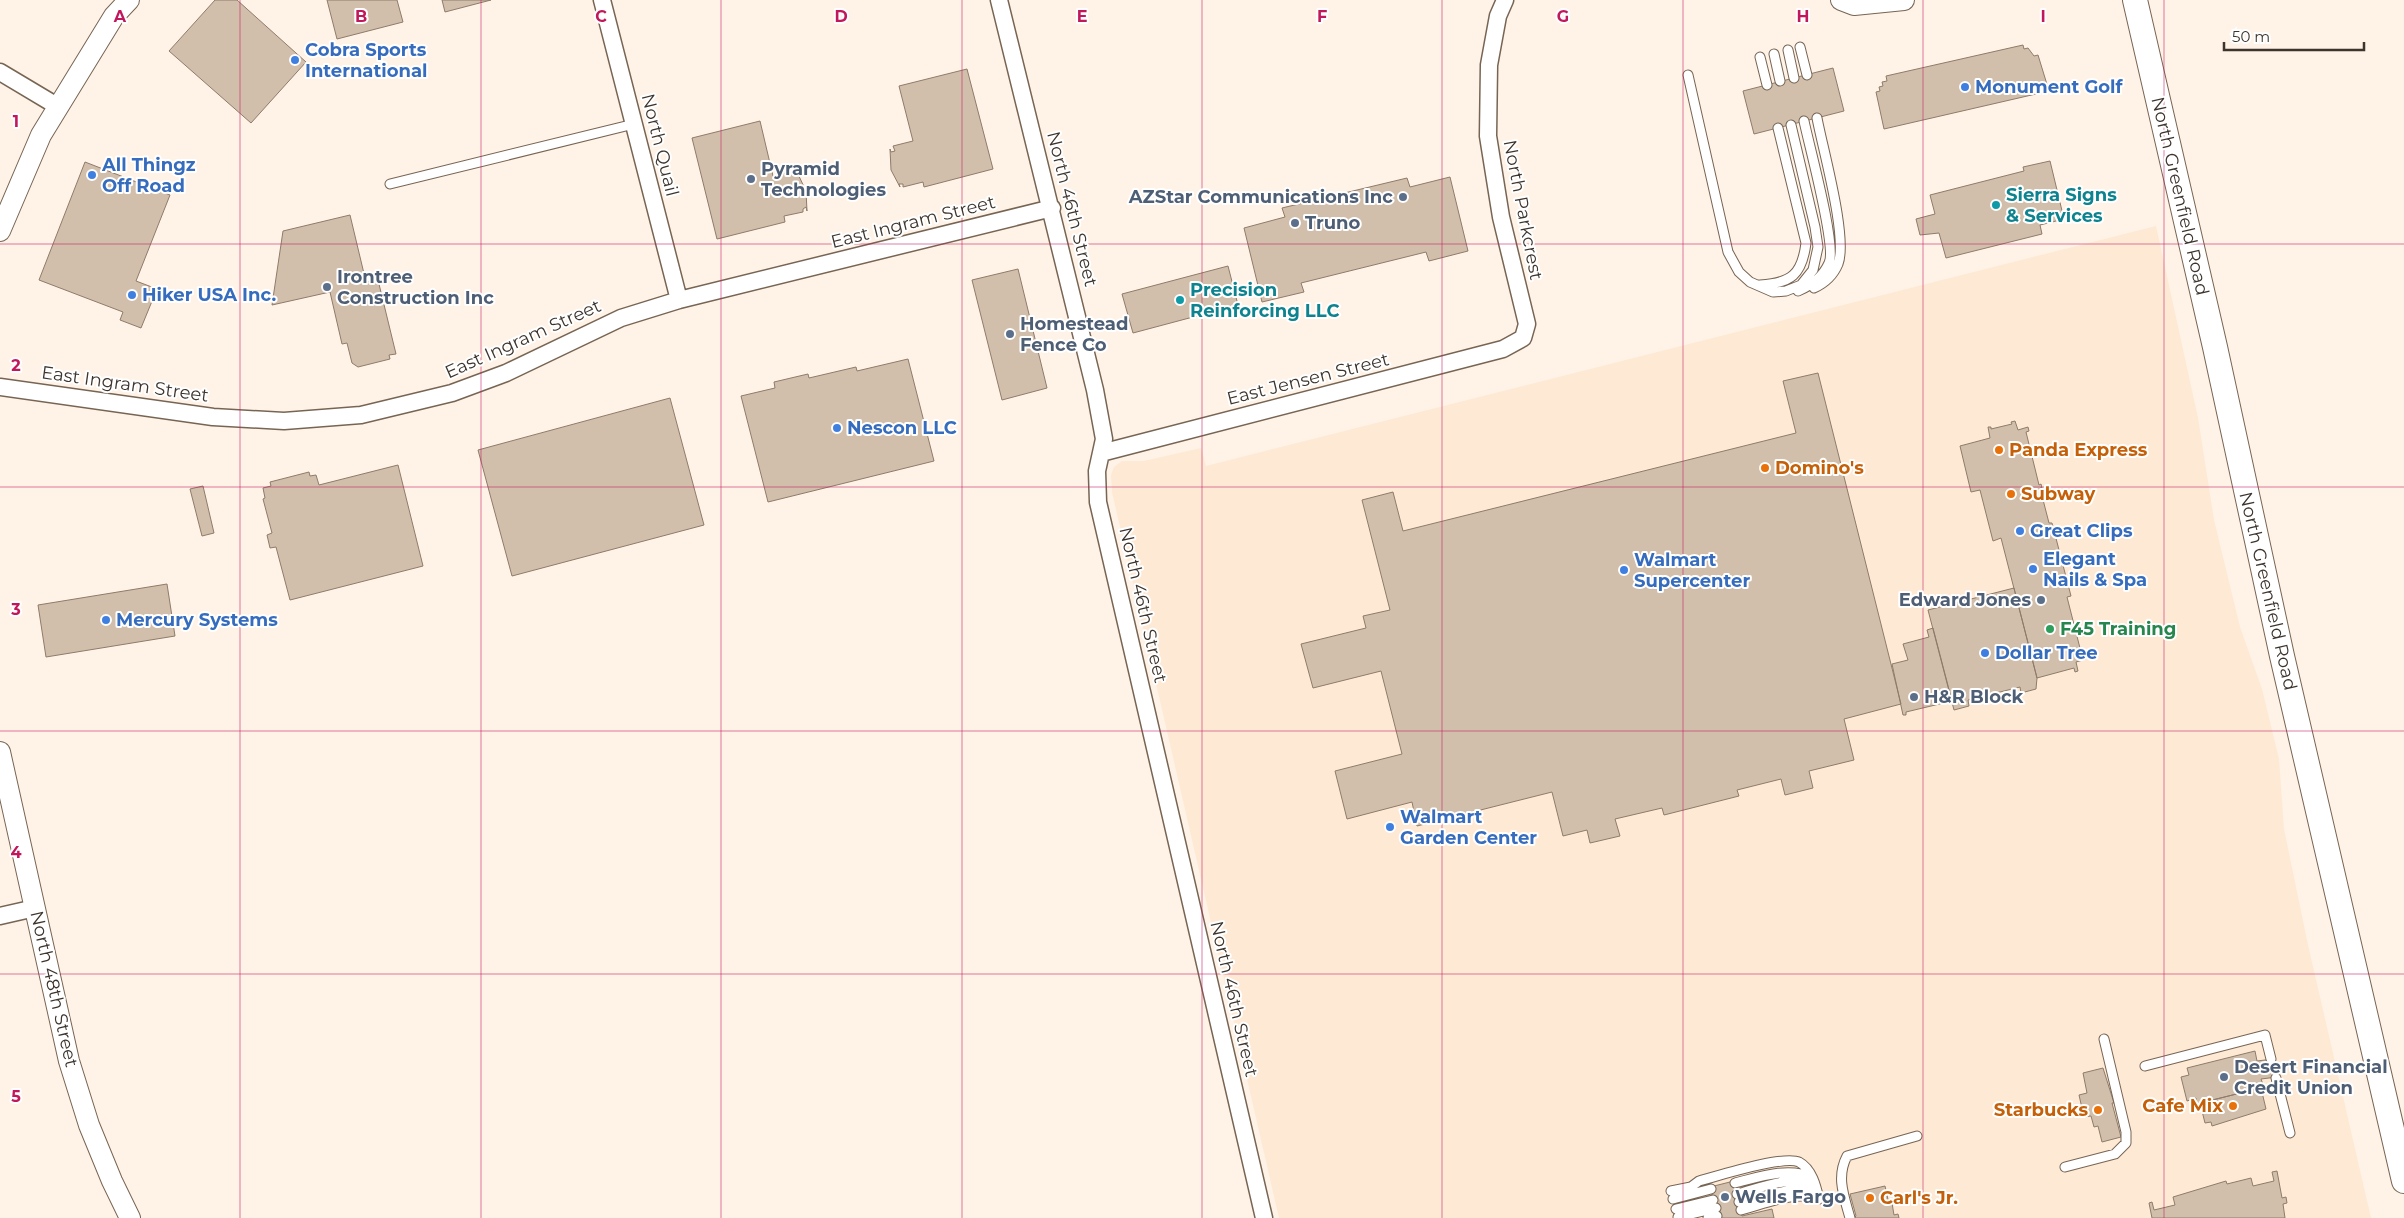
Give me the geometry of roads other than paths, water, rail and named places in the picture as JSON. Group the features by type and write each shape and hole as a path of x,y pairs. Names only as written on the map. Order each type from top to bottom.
{"main road":[{"name":"North Greenfield Road","path":"2134,0 2215,347 2282,656 2404,1181"}],"street":[{"path":"0,230 41,135 57,106 114,16 128,0"},
{"name":"North Quail","path":"602,0 679,300"},
{"name":"North 46th Street","path":"1000,0 1095,390 1104,439 1097,471 1098,502 1264,1218"},
{"name":"North Parkcrest","path":"1505,0 1498,16 1489,65 1488,136 1501,217 1527,324 1523,338"},
{"path":"1841,0 1854,5 1904,0"},
{"path":"0,72 57,106"},
{"name":"East Ingram Street","path":"0,387 213,417 284,421 361,415 452,393 506,373 621,318 679,300 1052,208"},
{"name":"East Jensen Street","path":"1101,453 1503,349 1523,338"},
{"name":"North 48th Street","path":"0,752 69,1060 88,1125 130,1218"},
{"path":"0,916 35,908"}],"lane":[{"path":"1800,47 1807,75"},
{"path":"1788,50 1794,78"},
{"path":"1774,54 1780,81"},
{"path":"1760,57 1767,85"},
{"path":"1688,75 1728,252 1739,272 1750,282 1773,292 1815,288 1828,280 1838,263 1842,238 1817,118"},
{"path":"1799,291 1817,281 1830,261 1830,240 1804,122"},
{"path":"390,184 634,124"},
{"path":"1786,291 1801,285 1813,270 1818,247 1790,125"},
{"path":"1760,285 1774,284 1787,280 1798,271 1804,262 1806,243 1778,128"},
{"path":"2145,1066 2265,1035 2271,1059"},
{"path":"2065,1167 2115,1154 2126,1143 2126,1132 2104,1040"},
{"path":"2276,1078 2290,1133"},
{"path":"1850,1218 1840,1177 1842,1166 1847,1156 1858,1151 1917,1136"},
{"path":"1711,1189 1672,1195 1691,1187 1699,1181 1781,1160 1798,1162 1816,1188"},
{"path":"1735,1183 1787,1173 1802,1174 1816,1188"},
{"path":"1790,1181 1807,1181 1816,1188 1811,1196 1739,1202 1790,1181"},
{"path":"1677,1213 1715,1208 1708,1218"}],"place":[{"name":"Cobra Sports International","path":"295,60"},
{"name":"Monument Golf","path":"1965,87"},
{"name":"All Thingz Off Road","path":"92,175"},
{"name":"Pyramid Technologies","path":"751,179"},
{"name":"AZStar Communications Inc","path":"1403,197"},
{"name":"Sierra Signs & Services","path":"1996,205"},
{"name":"Truno","path":"1295,223"},
{"name":"Irontree Construction Inc","path":"327,287"},
{"name":"Hiker USA Inc.","path":"132,295"},
{"name":"Precision Reinforcing LLC","path":"1180,300"},
{"name":"Homestead Fence Co","path":"1010,334"},
{"name":"Nescon LLC","path":"837,428"},
{"name":"Panda Express","path":"1999,450"},
{"name":"Domino's","path":"1765,468"},
{"name":"Subway","path":"2011,494"},
{"name":"Great Clips","path":"2020,531"},
{"name":"Elegant Nails & Spa","path":"2033,569"},
{"name":"Walmart Supercenter","path":"1624,570"},
{"name":"Edward Jones","path":"2041,600"},
{"name":"Mercury Systems","path":"106,620"},
{"name":"F45 Training","path":"2050,629"},
{"name":"Dollar Tree","path":"1985,653"},
{"name":"H&R Block","path":"1914,697"},
{"name":"Walmart Garden Center","path":"1390,827"},
{"name":"Desert Financial Credit Union","path":"2224,1077"},
{"name":"Cafe Mix","path":"2233,1106"},
{"name":"Starbucks","path":"2098,1110"},
{"name":"Wells Fargo","path":"1725,1197"},
{"name":"Carl's Jr.","path":"1870,1198"}]}
